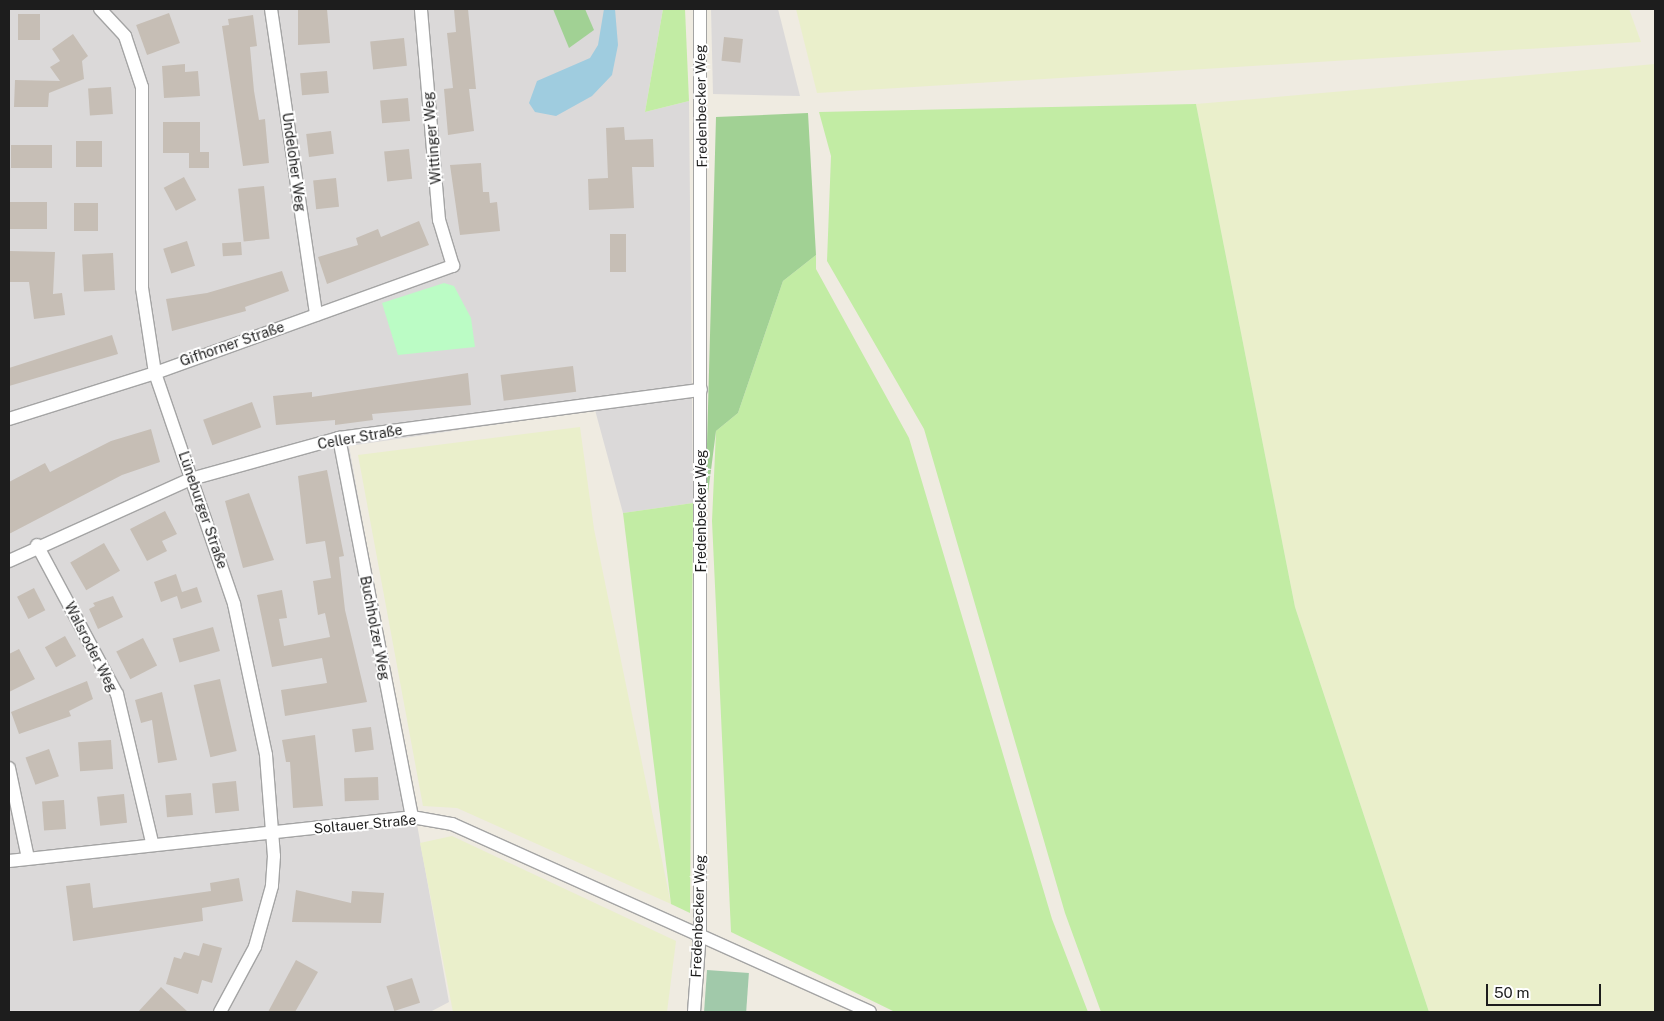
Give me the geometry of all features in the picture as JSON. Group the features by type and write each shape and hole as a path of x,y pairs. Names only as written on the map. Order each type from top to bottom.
{"street":[{"name":"Undeloher Weg","path":"271,9 316,315"},
{"name":"Wittinger Weg","path":"421,9 439,220 454,266"},
{"name":"Fredenbecker Weg","path":"694,1012 700,933 700,9"},
{"name":"Lüneburger Straße","path":"108,11 131,48 142,87 142,288 155,373 234,604 249,664 266,755 273,832 274,870 263,925 249,963 220,1012"},
{"name":"Gifhorner Straße","path":"9,419 155,373 454,266"},
{"name":"Celler Straße","path":"9,561 38,545 191,479 339,438 701,390"},
{"name":"Buchholzer Weg","path":"339,438 412,817"},
{"name":"Walsroder Weg","path":"38,545 117,694 152,842"},
{"path":"9,768 28,858"},
{"name":"Soltauer Straße","path":"9,860 152,842 273,832 412,817 452,824 700,933 870,1012"}],"shaded area":[{"path":"9,9 663,9 645,112 689,101 693,503 623,513 595,410 349,446 449,1002 430,1012 9,1012"},
{"path":"711,9 778,9 800,96 713,94"}],"green space":[{"path":"553,9 585,9 594,30 569,48"},
{"path":"663,9 685,9 689,101 645,112"},
{"path":"796,9 1629,9 1641,42 817,93"},
{"path":"1655,64 1655,1012 1429,1012 1295,607 1196,104"},
{"path":"1196,104 1295,607 1429,1012 1101,1012 1065,913 924,429 827,261 831,156 819,112"},
{"path":"808,113 816,255 783,281 738,413 716,431 705,517 716,117"},
{"path":"816,255 816,269 909,438 1052,919 1088,1012 895,1012 731,932 712,521 716,431 738,413 783,281"},
{"path":"444,283 454,286 471,318 475,347 398,355 382,303"},
{"path":"580,427 594,529 671,904 457,808 423,806 358,455"},
{"path":"693,503 690,913 671,904 623,513"},
{"path":"452,836 676,941 667,1012 453,1012 420,843"},
{"path":"707,970 749,973 746,1012 704,1012"}],"water":[{"path":"604,9 615,9 618,45 612,75 592,96 556,116 535,112 529,103 537,81 590,58 598,45"}],"building":[{"path":"298,9 327,9 330,43 298,45"},
{"path":"454,9 468,9 476,89 469,89 474,131 448,135 444,89 453,88 447,33 456,32"},
{"path":"169,13 180,43 147,55 136,25"},
{"path":"18,14 40,14 40,40 18,40"},
{"path":"253,15 257,46 250,47 254,91 259,120 265,119 269,163 243,166 222,26 229,25 228,19"},
{"path":"73,34 88,56 82,61 84,79 49,93 48,107 14,107 15,80 60,81 50,67 60,61 52,49"},
{"path":"724,37 743,39 740,63 721,61"},
{"path":"404,38 407,66 373,69 370,42"},
{"path":"185,64 185,72 198,71 200,96 164,98 162,66"},
{"path":"327,71 329,93 302,95 300,73"},
{"path":"111,87 113,114 90,116 88,89"},
{"path":"408,98 410,121 382,123 380,100"},
{"path":"163,122 200,122 200,152 209,152 209,168 189,168 189,153 163,153"},
{"path":"624,127 625,140 653,139 654,167 632,167 634,208 589,210 588,179 608,178 606,128"},
{"path":"331,131 334,154 309,157 306,134"},
{"path":"76,141 102,141 102,167 76,167"},
{"path":"11,145 52,145 52,168 11,168"},
{"path":"409,149 412,179 387,181 384,152"},
{"path":"481,163 483,192 489,192 490,203 497,202 500,231 460,235 450,165"},
{"path":"184,177 196,200 176,211 164,188"},
{"path":"336,178 339,207 316,209 313,180"},
{"path":"264,186 270,239 244,241 238,189"},
{"path":"9,202 47,202 47,229 9,229"},
{"path":"74,203 98,203 98,231 74,231"},
{"path":"419,221 429,245 327,284 318,257 358,245 356,238 378,229 381,237"},
{"path":"610,234 626,234 626,272 610,272"},
{"path":"187,241 195,266 171,273 163,249"},
{"path":"241,242 242,255 223,256 222,243"},
{"path":"9,251 55,252 53,294 62,293 65,315 34,319 29,282 9,282"},
{"path":"113,253 115,290 84,292 82,255"},
{"path":"282,271 289,291 245,307 246,311 172,331 166,299 207,293"},
{"path":"112,335 118,354 9,386 9,368"},
{"path":"573,366 576,392 504,401 501,375"},
{"path":"468,373 471,405 372,414 373,420 335,425 335,420 276,425 273,396 312,392 312,397"},
{"path":"252,402 261,427 212,445 203,420"},
{"path":"151,429 160,462 122,475 9,534 9,482 45,463 50,472 111,441"},
{"path":"327,470 344,556 339,557 345,610 367,702 285,716 281,690 327,683 322,658 272,667 257,595 282,590 287,618 279,619 284,646 330,637 325,613 318,615 313,581 331,578 325,541 306,544 298,476"},
{"path":"249,493 274,560 243,568 225,501"},
{"path":"165,511 177,534 162,541 167,551 147,561 130,529"},
{"path":"104,543 120,571 86,590 70,562"},
{"path":"176,574 182,592 197,587 202,602 181,609 177,596 161,602 154,582"},
{"path":"34,588 45,610 28,619 17,597"},
{"path":"113,596 123,617 98,629 89,609 95,606 93,603"},
{"path":"213,627 220,651 180,663 173,639"},
{"path":"65,636 76,656 56,667 45,647"},
{"path":"143,638 157,666 130,679 116,652"},
{"path":"19,649 35,679 9,692 9,654"},
{"path":"220,679 237,751 210,757 194,685"},
{"path":"87,681 93,699 69,711 71,716 19,734 11,712"},
{"path":"162,692 177,760 158,763 152,720 141,723 135,700"},
{"path":"371,727 374,750 355,752 352,729"},
{"path":"315,735 323,806 293,808 290,762 286,762 282,740"},
{"path":"111,740 113,769 80,771 78,742"},
{"path":"49,749 59,776 35,785 26,758"},
{"path":"378,777 379,800 345,801 344,778"},
{"path":"236,781 239,811 215,813 212,784"},
{"path":"191,793 193,815 167,817 165,795"},
{"path":"124,794 127,823 100,826 97,797"},
{"path":"64,800 66,829 44,830 42,802"},
{"path":"239,878 243,901 202,908 203,921 73,941 66,886 90,883 93,908 211,891 210,883"},
{"path":"296,890 351,903 352,891 384,893 381,923 292,922"},
{"path":"203,943 222,948 212,983 202,980 198,994 166,984 174,957 181,959 184,952 199,956"},
{"path":"296,960 318,972 295,1012 268,1012"},
{"path":"412,978 420,1003 394,1011 386,986"},
{"path":"161,987 188,1012 138,1012"}]}
